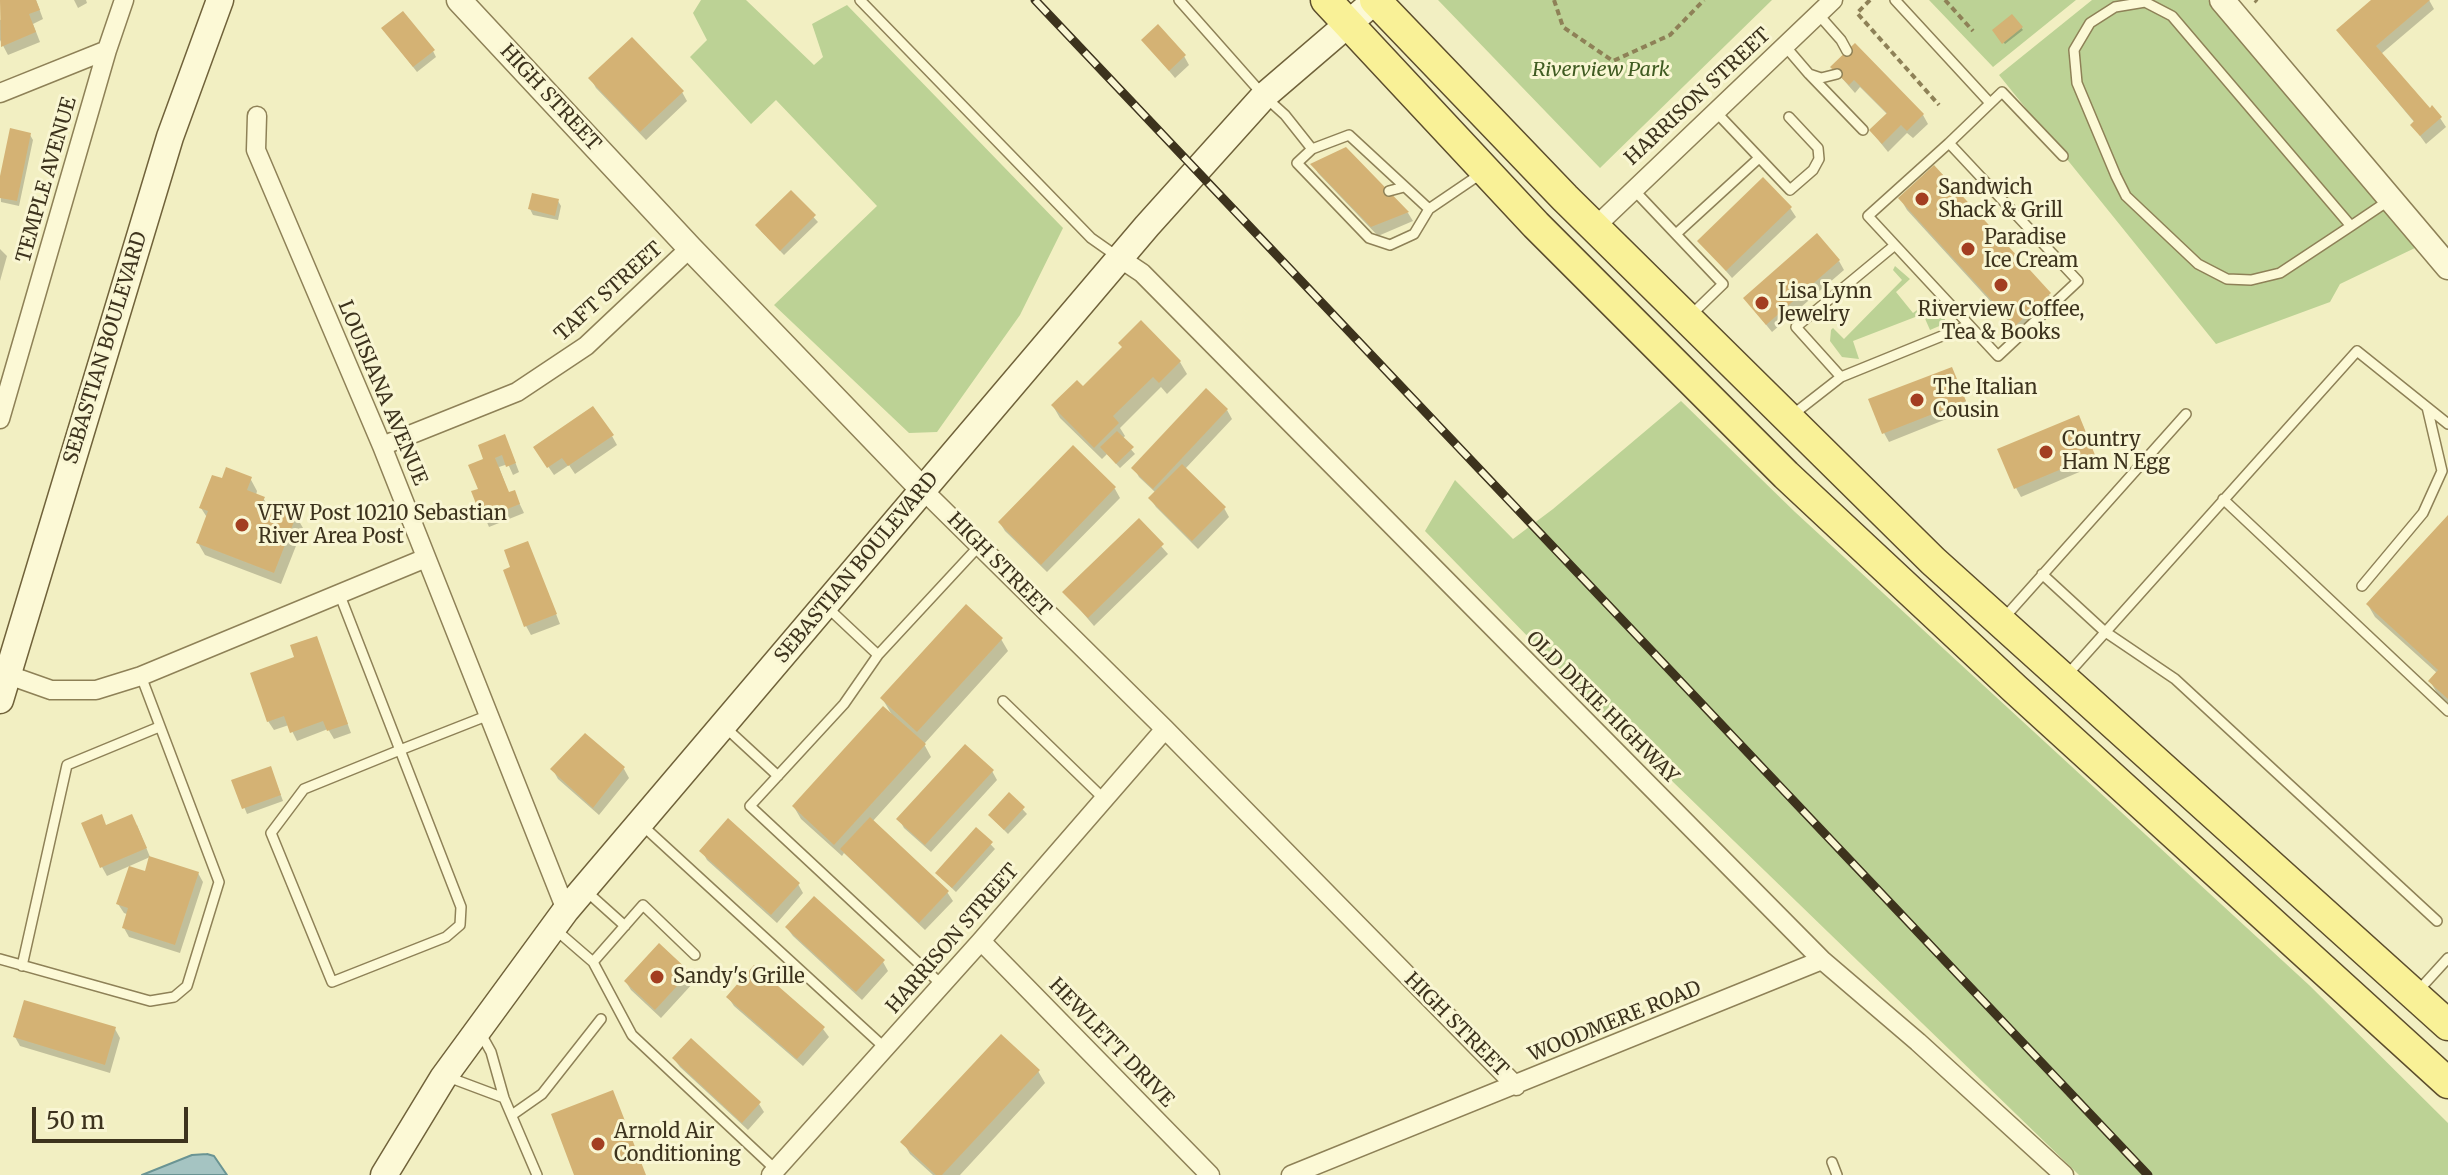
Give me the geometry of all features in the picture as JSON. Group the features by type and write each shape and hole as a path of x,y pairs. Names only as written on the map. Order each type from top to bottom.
{"main road":[{"name":"SEBASTIAN BOULEVARD","path":"0,700 4,673 170,137 220,0"},
{"path":"1326,0 1485,171 1786,475 2448,1083"},
{"name":"SEBASTIAN BOULEVARD","path":"384,1175 444,1076 584,889 1147,226 1264,96 1376,0"},
{"path":"1376,0 1595,227 1933,561 2448,1025"},
{"path":"1717,406 1754,416 1787,416"},
{"path":"1786,475 1814,465 1841,470"},
{"path":"2083,750 2126,769 2372,989 2415,994"}],"street":[{"name":"TEMPLE AVENUE","path":"0,419 124,0"},
{"name":"HIGH STREET","path":"459,0 690,248 924,491 1165,729 1516,1086"},
{"name":"HARRISON STREET","path":"1595,227 1833,0"},
{"path":"2222,0 2448,267"},
{"path":"0,93 107,50"},
{"name":"LOUISIANA AVENUE","path":"257,116 256,150 382,446 489,715 560,918"},
{"name":"TAFT STREET","path":"382,446 517,392 586,346 690,248"},
{"name":"OLD DIXIE HIGHWAY","path":"1121,259 1142,273 1822,960 1918,1042 2064,1175"},
{"path":"0,362 20,354"},
{"path":"4,673 51,690 96,690 141,676 426,558"},
{"name":"HARRISON STREET","path":"773,1172 981,941 1165,729"},
{"name":"HEWLETT DRIVE","path":"981,941 1210,1175"},
{"name":"WOODMERE ROAD","path":"1291,1175 1822,960"}],"lane":[{"path":"860,0 1091,238 1121,259"},
{"path":"1179,0 1264,96 1285,115 1312,149"},
{"path":"1895,0 1990,103"},
{"path":"2351,226 2172,16 2145,2 2115,7 2090,23 2074,50 2077,83 2116,176 2126,196 2198,264 2227,279 2251,280 2280,273 2351,226 2391,199"},
{"path":"1818,14 1847,51"},
{"path":"1785,46 1863,130"},
{"path":"1809,74 1821,78 1837,74"},
{"path":"1949,143 2078,281 1998,356 1868,216 2002,92 2063,156"},
{"path":"1715,111 1790,190 1813,170 1819,159 1818,148 1789,117"},
{"path":"1429,209 1349,135 1312,149 1297,163 1324,184 1369,238 1390,245 1414,234 1429,209 1485,171"},
{"path":"1676,234 1759,158"},
{"path":"1367,168 1379,164"},
{"path":"1389,191 1404,187"},
{"path":"1633,189 1723,284 1688,319"},
{"path":"1841,377 1796,327 1895,245"},
{"path":"1787,416 1841,377 1969,325"},
{"path":"2064,678 2357,351 2448,424"},
{"path":"2362,586 2423,513 2442,471 2427,407"},
{"path":"2001,621 2186,414"},
{"path":"2223,499 2448,711"},
{"path":"942,985 750,806 844,704 878,655 980,545"},
{"path":"2042,574 2104,631 2175,679 2437,921"},
{"path":"339,593 400,750 461,907 460,925 446,937 332,982 271,833 304,789 400,750 489,715"},
{"path":"825,606 878,655"},
{"path":"0,959 150,1001 174,997 187,986 219,882 141,676"},
{"path":"1003,701 1104,799"},
{"path":"723,725 778,776"},
{"path":"22,966 67,765 159,727"},
{"path":"640,823 885,1048"},
{"path":"584,889 625,926"},
{"path":"593,962 643,905 695,955"},
{"path":"560,918 593,962 632,1035 773,1172"},
{"path":"2415,994 2448,958"},
{"path":"512,1115 542,1094 601,1019"},
{"path":"478,1029 494,1059 504,1098 537,1175"},
{"path":"444,1076 504,1098"},
{"path":"1832,1162 1837,1175"}],"path":[{"path":"1554,0 1563,27 1613,61 1670,35 1704,0"},
{"path":"1870,0 1857,13 1939,105"},
{"path":"1945,0 1973,31"}],"green space":[{"path":"701,0 746,0 814,65 823,57 812,24 847,5 1063,228 1020,315 937,432 909,433 774,305 877,206 776,100 751,124 690,57 707,40 693,13"},
{"name":"Riverview Park","path":"1438,0 1772,0 1600,168"},
{"path":"1929,0 2076,0 1993,67"},
{"path":"2092,0 2208,0 2417,247 2340,284 2330,302 2216,344 1999,75"},
{"path":"1895,266 1910,279 1896,292 1913,313 1929,301 1945,319 1944,324 1930,330 1923,314 1853,341 1859,359 1842,357 1830,341 1831,330 1833,328 1844,339 1902,280 1893,270"},
{"path":"1681,401 1795,512 2309,985 2448,1123 2448,1175 2079,1175 1609,720 1425,531 1455,480 1513,539"}],"water":[{"path":"192,1155 214,1156 227,1175 142,1175"}],"building":[{"path":"0,0 36,0 40,10 29,14 36,32 1,47"},
{"path":"2371,0 2430,0 2376,46 2430,108 2432,105 2442,117 2420,136 2410,125 2414,121 2336,30"},
{"path":"403,11 435,50 413,67 381,28"},
{"path":"2012,14 2023,27 2002,44 1992,30"},
{"path":"1158,24 1186,55 1169,71 1141,40"},
{"path":"632,37 684,91 640,132 588,78"},
{"path":"1855,43 1924,114 1907,131 1901,125 1882,144 1869,130 1887,113 1854,80 1849,85 1830,67"},
{"path":"10,128 31,133 17,201 0,198 0,176"},
{"path":"1346,147 1409,212 1371,227 1310,164"},
{"path":"1934,165 2051,293 2015,326 1898,198"},
{"path":"1763,177 1792,207 1726,271 1697,241"},
{"path":"791,190 816,215 780,251 755,225"},
{"path":"532,193 559,199 555,216 528,209"},
{"path":"1817,233 1840,260 1766,325 1743,298"},
{"path":"1141,320 1181,361 1159,383 1153,377 1113,416 1119,423 1094,448 1051,405 1077,380 1083,386 1122,347 1118,343"},
{"name":"The Italian Cousin","path":"1952,367 1966,401 1882,434 1868,399"},
{"path":"1206,388 1228,409 1153,489 1131,468"},
{"path":"593,406 614,435 568,466 562,458 547,468 533,447"},
{"name":"Country Ham N Egg","path":"2079,415 2095,455 2014,489 1997,449"},
{"path":"1117,431 1134,447 1116,464 1100,447"},
{"path":"505,434 516,463 506,467 502,455 495,458 509,492 515,490 520,504 482,519 471,491 478,489 468,465 483,459 478,445"},
{"path":"1073,445 1116,487 1041,565 998,522"},
{"path":"1182,464 1226,507 1192,541 1148,498"},
{"path":"226,467 252,477 247,490 265,497 263,501 297,514 274,573 196,543 208,511 199,508 212,475 222,478"},
{"path":"2448,515 2448,699 2428,681 2438,670 2366,604"},
{"path":"1139,518 1164,544 1088,618 1062,592"},
{"path":"528,541 557,614 524,627 503,570 510,567 504,550"},
{"path":"966,604 1003,638 917,732 880,698"},
{"path":"317,636 348,724 327,731 323,721 290,733 284,716 267,722 250,673 294,657 290,645"},
{"path":"883,706 926,744 834,845 792,806"},
{"path":"585,733 625,767 593,808 550,769"},
{"path":"965,744 994,770 925,845 896,819"},
{"path":"271,766 281,795 242,809 231,780"},
{"path":"1009,792 1025,807 1004,830 988,815"},
{"path":"102,814 106,825 132,814 147,848 100,868 81,823"},
{"path":"870,817 949,891 919,923 840,849"},
{"path":"728,818 800,883 771,915 699,851"},
{"path":"976,827 993,842 952,888 935,873"},
{"path":"149,856 199,872 175,945 122,928 128,908 116,904 129,866 145,871"},
{"path":"814,896 885,960 856,992 785,927"},
{"name":"Sandy's Grille","path":"659,943 690,972 655,1010 624,981"},
{"path":"754,965 825,1027 797,1059 726,997"},
{"path":"24,1000 116,1027 105,1065 13,1037"},
{"path":"1001,1034 1040,1070 942,1175 936,1175 900,1142"},
{"path":"691,1038 761,1102 742,1123 672,1058"},
{"name":"Arnold Air Conditioning","path":"613,1090 646,1175 574,1175 551,1114"}],"railway":[{"path":"1035,0 2148,1175"}],"place":[{"name":"Sandwich Shack & Grill","path":"1922,199"},
{"name":"Paradise Ice Cream","path":"1968,249"},
{"name":"Riverview Coffee, Tea & Books","path":"2001,285"},
{"name":"Lisa Lynn Jewelry","path":"1762,303"},
{"name":"The Italian Cousin","path":"1917,400"},
{"name":"Country Ham N Egg","path":"2046,452"},
{"name":"VFW Post 10210 Sebastian River Area Post","path":"242,525"},
{"name":"Sandy's Grille","path":"657,977"},
{"name":"Arnold Air Conditioning","path":"598,1144"}]}
